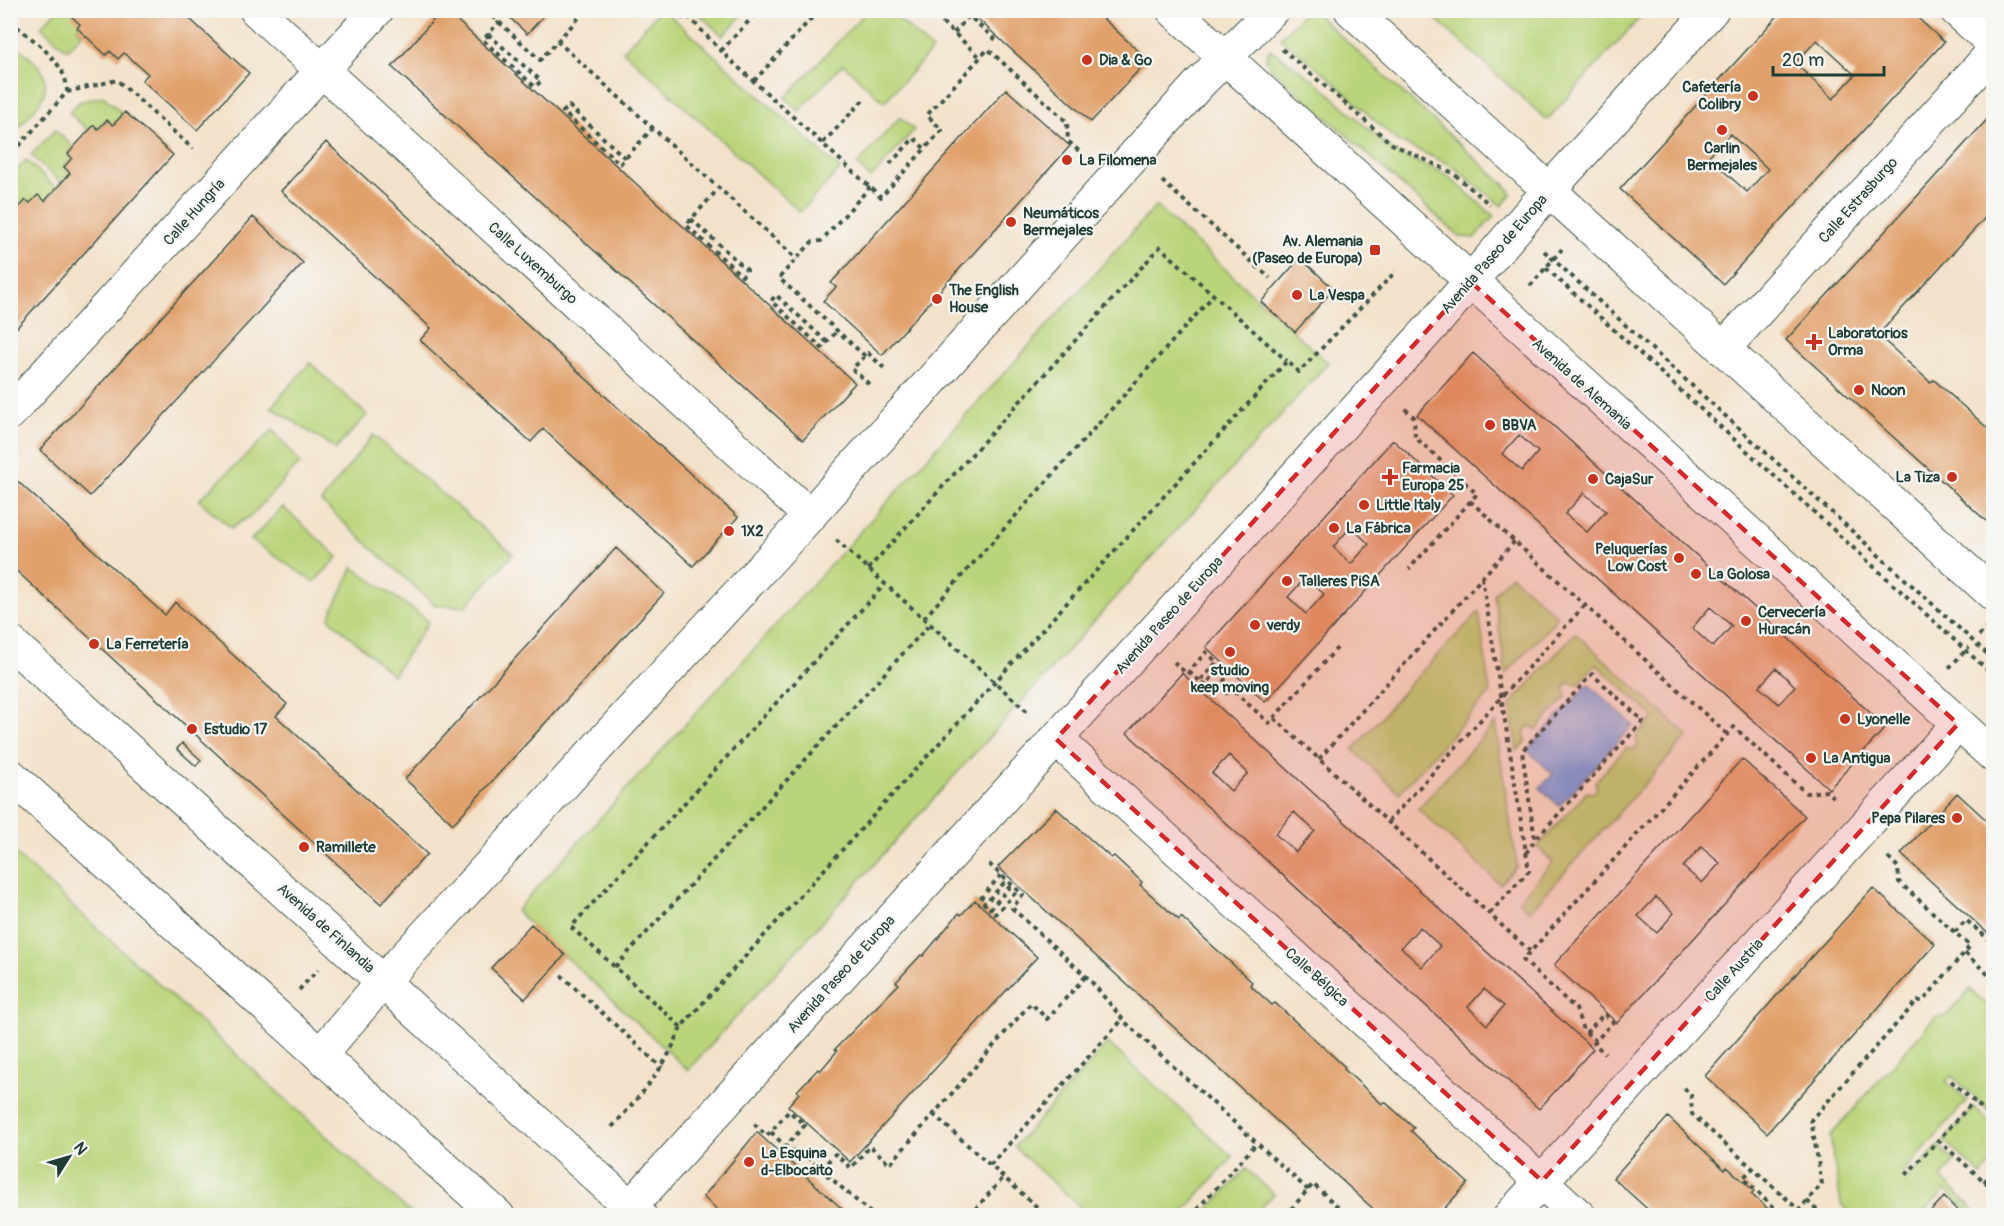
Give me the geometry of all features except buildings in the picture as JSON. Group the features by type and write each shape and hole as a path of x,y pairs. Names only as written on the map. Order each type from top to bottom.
{"street":[{"name":"Calle Luxemburgo","path":"255,10 810,516"},
{"name":"Calle Hungría","path":"10,413 377,10"},
{"name":"Avenida de Alemania","path":"1173,10 1994,756"},
{"path":"320,1055 384,980 810,516 1225,58 1272,10"},
{"path":"1351,10 1994,595"},
{"name":"Avenida Paseo de Europa","path":"631,1213 1056,739 1471,282 1550,189 1712,10"},
{"path":"1956,10 1994,44"},
{"name":"Calle Estrasburgo","path":"1723,349 1994,51"},
{"name":"Avenida de Finlandia","path":"10,642 384,980 631,1213"},
{"name":"Calle Austria","path":"1510,1215 1958,724"},
{"name":"Calle Bélgica","path":"1056,739 1579,1215"},
{"path":"10,775 498,1215"}],"path":[{"path":"458,10 460,14 463,10"},
{"path":"486,10 540,60 584,11"},
{"path":"674,10 685,20 692,12 690,10"},
{"path":"721,51 759,10"},
{"path":"753,81 819,10"},
{"path":"929,10 980,57"},
{"path":"688,16 721,51 881,197 942,130 927,116 988,49 1067,122 1068,141 1080,152"},
{"path":"954,33 969,16 997,41"},
{"path":"10,21 54,61 67,80 67,92"},
{"path":"488,34 541,81 535,87 483,40 488,34 499,22"},
{"path":"557,41 797,258"},
{"path":"1277,45 1317,76 1392,144 1453,173 1497,211"},
{"path":"10,156 67,92 117,80 193,149"},
{"path":"823,143 866,97"},
{"path":"626,158 569,106 563,112 620,164 626,158 653,128"},
{"path":"890,164 914,138 925,149"},
{"path":"1162,181 1270,278"},
{"path":"865,356 780,278 812,242 821,242 870,187"},
{"path":"691,219 747,270 742,276 686,225 691,219 719,188"},
{"path":"1525,292 1565,246"},
{"path":"868,568 1160,247 1299,372 1396,271"},
{"path":"1540,248 1994,660"},
{"path":"1546,268 1994,676"},
{"path":"827,342 776,295 771,301 822,348 837,331"},
{"path":"924,618 1214,296"},
{"path":"869,384 852,369 868,353 884,368"},
{"path":"612,1126 662,1068 671,1055 681,1027 1287,361"},
{"path":"1404,408 1414,417 1415,437 1477,494 1409,569"},
{"path":"1470,501 1727,734"},
{"path":"836,539 1028,712"},
{"path":"1318,759 1515,541"},
{"path":"1482,577 1530,871 1489,914"},
{"path":"681,1027 571,927 885,584"},
{"path":"1388,822 1585,605"},
{"path":"615,967 930,624"},
{"path":"1217,689 1222,693 1236,693 1269,723 1337,648"},
{"path":"1944,675 1967,649"},
{"path":"1190,672 1206,652 1217,662 1200,681"},
{"path":"1173,661 1187,674 1190,672 1213,693 1230,674 1222,667 1205,685"},
{"path":"1526,853 1535,840 1643,721 1592,674 1522,751 1535,840"},
{"path":"1274,718 1530,951"},
{"path":"1596,1041 1586,1033 1576,1009 1523,960 1727,734 1734,727 1806,793 1827,792 1836,800"},
{"path":"1684,1088 1691,1095 1692,1113 1799,1210 1822,1184 1811,1120 1917,1001 1923,1001 1970,946 1899,882 1898,867 1879,850"},
{"path":"988,863 1023,895 1012,908 1086,976 1123,1019 1308,1190"},
{"path":"1001,875 980,899 985,904 1004,884 1009,888 990,909 995,914 1018,890"},
{"path":"1955,933 1966,920 1994,944"},
{"path":"1965,953 1994,980"},
{"path":"294,996 325,962"},
{"path":"561,975 662,1068"},
{"path":"821,1169 836,1154 851,1168 870,1146 890,1164 1031,1003 1047,1019 1086,976"},
{"path":"1586,1033 1604,1014 1613,1022 1594,1043 1605,1054"},
{"path":"990,1164 1123,1019"},
{"path":"1951,1081 1994,1119"},
{"path":"1906,1175 1974,1101"},
{"path":"753,1123 767,1136 789,1111 805,1125 786,1146"},
{"path":"933,1114 1047,1215"},
{"path":"771,1132 789,1150 801,1152 874,1215"},
{"path":"1938,1140 1994,1190"},
{"path":"1191,1215 1257,1143"},
{"path":"1754,1167 1743,1178 1782,1215"},
{"path":"1984,1182 1994,1172"},
{"path":"969,1215 1004,1177"},
{"path":"1285,1215 1313,1184 1348,1215"},
{"path":"1807,1200 1823,1215"}],"highlighted area":[{"path":"1471,282 1958,724 1542,1181 1056,739"}],"green space":[{"path":"1307,10 1314,12 1510,190 1511,195 1502,206 1451,165 1397,141 1326,75 1280,38"},
{"path":"56,11 75,11 80,24 77,28 82,34 67,50 41,27"},
{"path":"659,11 665,11 840,169 800,212 623,51"},
{"path":"696,11 746,11 723,36"},
{"path":"867,11 890,11 932,50 884,102 843,64 799,111 785,98"},
{"path":"1427,11 1646,11 1547,120"},
{"path":"11,41 42,71 45,89 37,106 11,135"},
{"path":"1270,49 1318,83 1388,147 1400,155 1444,173 1494,216 1474,238 1460,237 1269,66 1266,58"},
{"path":"103,96 123,114 113,125 106,120 98,129 94,126 89,131 69,113 79,102"},
{"path":"900,117 914,130 871,178 857,165"},
{"path":"55,130 74,147 68,154 72,158 64,167 70,173 61,183 31,155"},
{"path":"26,160 56,188 45,201 30,203 26,200 22,204 11,194 10,177"},
{"path":"1156,206 1328,363 688,1070 516,911"},
{"path":"310,363 367,415 336,449 271,407"},
{"path":"273,430 300,463 252,515 231,528 199,500"},
{"path":"373,435 513,554 465,607 435,605 321,502"},
{"path":"283,507 338,557 314,582 251,540"},
{"path":"353,567 429,621 393,675 329,618"},
{"path":"1511,575 1558,617 1506,674 1494,594"},
{"path":"1479,612 1490,693 1399,793 1353,750 1407,687"},
{"path":"1575,633 1688,736 1530,911 1518,901 1553,862 1537,847 1587,792 1593,793 1597,789 1595,782 1626,748 1633,750 1638,745 1636,737 1654,717 1596,664 1578,685 1569,682 1564,688 1567,696 1537,729 1529,726 1524,732 1526,741 1517,751 1510,705"},
{"path":"1495,723 1517,866 1500,884 1418,809"},
{"path":"11,850 413,1215 11,1215"},
{"path":"1970,989 1993,1010 1993,1114 1952,1076 1946,1082 1967,1100 1902,1174 1908,1179 1938,1146 1955,1161 1941,1178 1980,1215 1966,1215 1969,1212 1945,1190 1921,1215 1853,1215 1841,1204 1830,1136 1935,1017 1946,1016"},
{"path":"1108,1043 1233,1157 1180,1215 1089,1215 1014,1147"},
{"path":"1974,1107 1993,1125 1993,1161 1982,1175 1944,1141"},
{"path":"1246,1169 1274,1194 1254,1215 1203,1215"}],"water":[{"path":"1588,684 1633,725 1559,806 1540,788 1553,774 1527,750"}],"place":[{"name":"Dia & Go","path":"1087,60"},
{"name":"Cafetería Colibry","path":"1753,96"},
{"name":"Carlin Bermejales","path":"1722,130"},
{"name":"La Filomena","path":"1067,160"},
{"name":"Neumáticos Bermejales","path":"1011,222"},
{"name":"Av. Alemania (Paseo de Europa)","path":"1375,250"},
{"name":"La Vespa","path":"1297,295"},
{"name":"The English House","path":"937,299"},
{"name":"Laboratorios Orma","path":"1814,342"},
{"name":"Noon","path":"1859,390"},
{"name":"BBVA","path":"1490,425"},
{"name":"Farmacia Europa 25","path":"1390,477"},
{"name":"La Tiza","path":"1952,477"},
{"name":"CajaSur","path":"1593,479"},
{"name":"Little Italy","path":"1364,505"},
{"name":"La Fábrica","path":"1334,528"},
{"name":"1X2","path":"729,531"},
{"name":"Peluquerías Low Cost","path":"1679,558"},
{"name":"La Golosa","path":"1696,574"},
{"name":"Talleres PiSA","path":"1287,581"},
{"name":"Cervecería Huracán","path":"1746,621"},
{"name":"verdy","path":"1255,625"},
{"name":"La Ferretería","path":"94,644"},
{"name":"studio keep moving","path":"1230,652"},
{"name":"Lyonelle","path":"1845,719"},
{"name":"Estudio 17","path":"192,729"},
{"name":"La Antigua","path":"1811,758"},
{"name":"Pepa Pilares","path":"1957,818"},
{"name":"Ramillete","path":"304,847"},
{"name":"La Esquina d-Elbocaito","path":"749,1162"}]}
